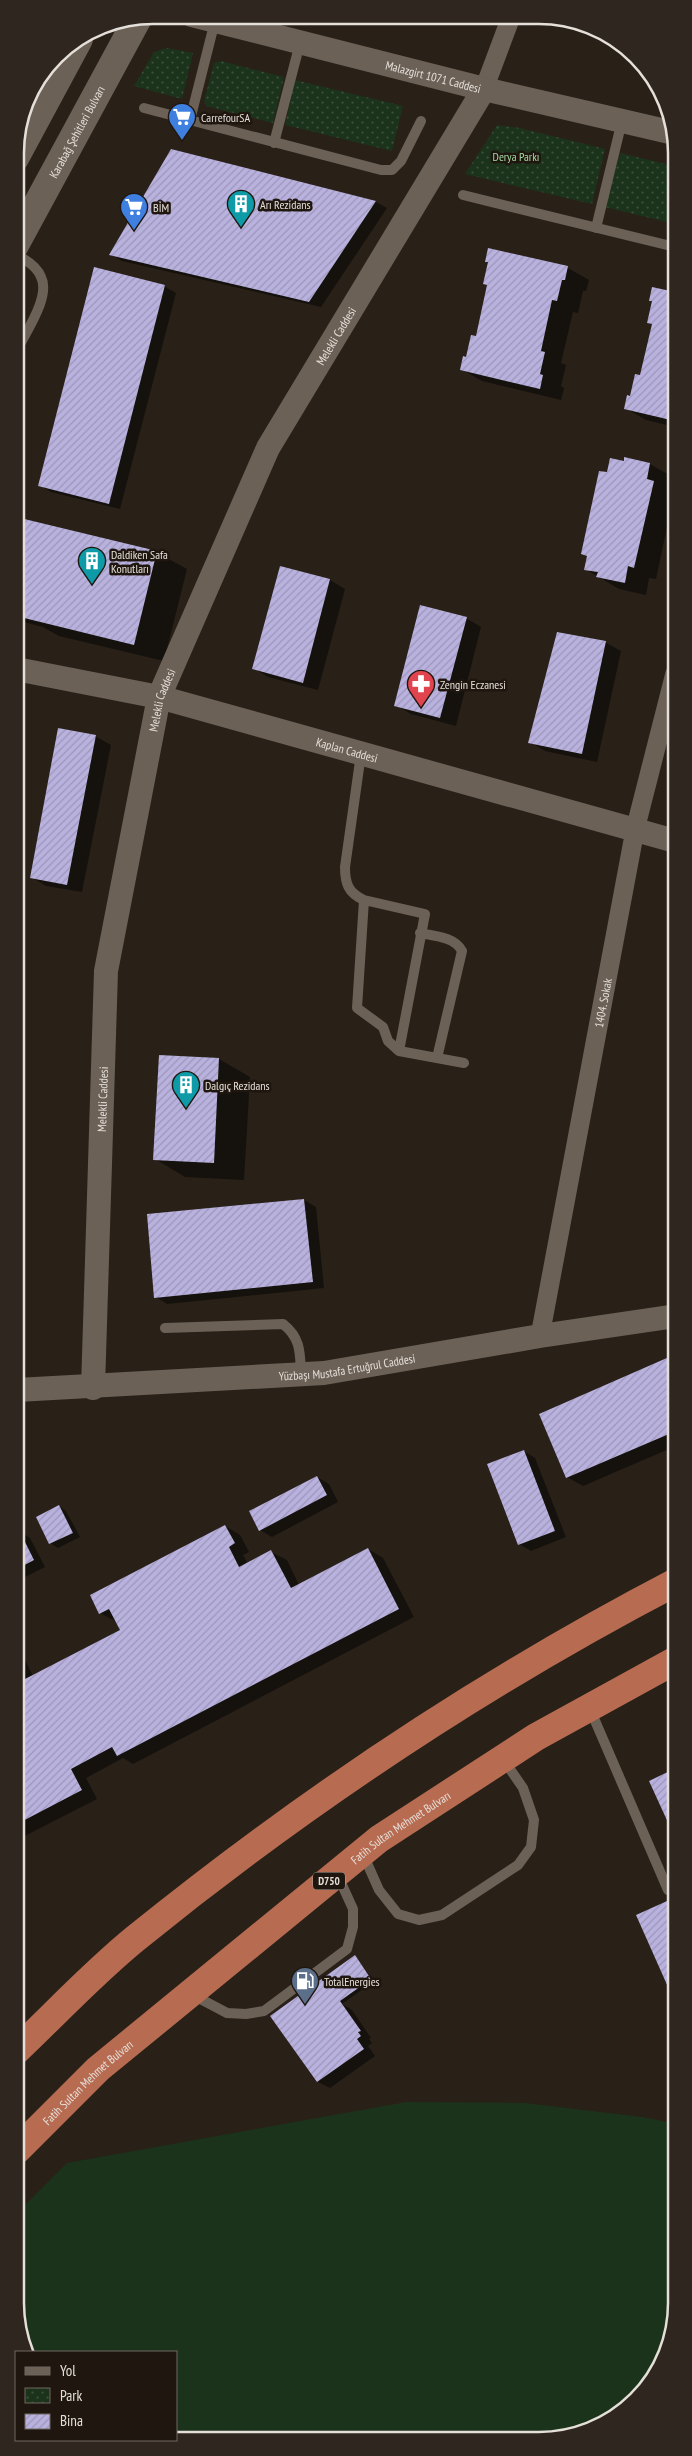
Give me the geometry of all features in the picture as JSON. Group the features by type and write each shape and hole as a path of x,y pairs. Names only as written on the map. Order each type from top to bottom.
{"highway":[{"path":"24,2043 134,1939 306,1807 451,1709 619,1612 668,1586"},
{"name":"Fatih Sultan Mehmet Bulvarı","path":"24,2143 98,2069 379,1839 536,1737 668,1664"}],"main road":[{"name":"Karabağ Şehitleri Bulvarı","path":"24,228 134,25"},
{"path":"25,136 56,68"}],"street":[{"name":"Malazgirt 1071 Caddesi","path":"227,24 484,89 666,131"},
{"path":"484,89 508,24"},
{"name":"Melekli Caddesi","path":"93,1388 106,971 159,698 268,448 484,89"},
{"name":"Kaplan Caddesi","path":"24,671 159,698 668,839"},
{"name":"1404. Sokak","path":"540,1336 635,830 668,700"},
{"name":"Yüzbaşı Mustafa Ertuğrul Caddesi","path":"24,1390 93,1388 324,1373 540,1336 668,1317"}],"lane":[{"path":"190,120 214,24"},
{"path":"274,143 300,42"},
{"path":"144,108 381,170 392,170 401,161 421,121"},
{"path":"596,228 622,121"},
{"path":"463,195 668,246"},
{"path":"24,259 30,263 42,277 43,300 24,337"},
{"path":"361,754 345,867 345,883 354,896 364,900 425,914 420,932 399,1051"},
{"path":"364,900 357,1008 384,1027 388,1041 399,1051 464,1063"},
{"path":"420,932 446,938 459,944 462,951 437,1058"},
{"path":"165,1328 283,1324 294,1333 300,1353 301,1374"},
{"path":"589,1708 668,1890"},
{"path":"363,1853 379,1890 398,1914 419,1920 442,1915 518,1865 531,1847 534,1820 523,1788 503,1759"},
{"path":"190,1994 227,2013 246,2014 264,2011 347,1949 353,1927 353,1909 337,1874"}],"green space":[{"path":"167,48 193,53 182,99 134,86 154,52"},
{"path":"221,61 284,77 273,123 206,106 204,101 214,63"},
{"path":"295,80 403,106 392,151 285,125"},
{"name":"Derya Parkı","path":"497,125 520,128 605,149 592,204 465,174"},
{"path":"620,153 668,165 668,222 605,207"},
{"path":"406,2102 525,2103 642,2117 668,2122 668,2312 666,2328 658,2353 647,2375 618,2406 596,2419 564,2430 548,2432 178,2432 178,2351 33,2351 26,2328 24,2312 24,2206 67,2163"}],"building":[{"path":"171,149 376,201 309,302 109,255"},
{"path":"488,248 568,266 565,280 562,280 557,301 552,300 541,351 545,352 540,374 543,375 540,389 460,370 463,356 466,357 471,335 476,336 487,285 483,284 488,262 485,262"},
{"path":"94,267 165,285 109,504 38,486"},
{"path":"652,287 668,290 668,419 624,409 627,395 630,396 635,374 640,375 652,324 647,323 652,301 649,301"},
{"path":"624,457 650,463 647,479 654,481 634,568 628,566 625,583 596,577 598,572 584,570 587,556 581,554 599,471 607,472 610,458 624,461"},
{"name":"Daldiken Safa Konutları","path":"24,519 157,551 134,645 24,618"},
{"path":"280,566 330,579 303,683 252,669"},
{"path":"420,605 467,617 440,718 394,706"},
{"path":"557,632 606,641 582,754 528,743"},
{"path":"58,728 96,735 67,885 30,878"},
{"name":"Dalgıç Rezidans","path":"159,1055 219,1058 214,1163 153,1160"},
{"path":"304,1199 313,1282 154,1298 147,1214"},
{"path":"668,1358 668,1434 566,1478 539,1414"},
{"path":"524,1450 555,1531 518,1545 487,1464"},
{"path":"317,1476 327,1495 259,1531 249,1511"},
{"path":"59,1505 73,1533 49,1544 36,1517"},
{"path":"225,1525 235,1543 229,1547 239,1567 271,1550 291,1588 368,1548 399,1609 117,1756 112,1747 71,1769 82,1790 24,1820 24,1677 25,1679 120,1630 109,1609 99,1614 90,1595"},
{"path":"24,1540 34,1560 24,1565"},
{"path":"668,1772 668,1823 649,1781"},
{"path":"668,1901 668,1987 636,1915"},
{"path":"355,1955 371,1979 340,2001 361,2031 358,2032 361,2036 357,2039 364,2049 317,2082 270,2016"}],"place":[{"name":"CarrefourSA","path":"182,141"},
{"name":"Arı Rezidans","path":"241,228"},
{"name":"BİM","path":"134,231"},
{"name":"Daldiken Safa Konutları","path":"92,585"},
{"name":"Zengin Eczanesi","path":"421,708"},
{"name":"Dalgıç Rezidans","path":"186,1109"},
{"name":"TotalEnergies","path":"305,2005"}]}
